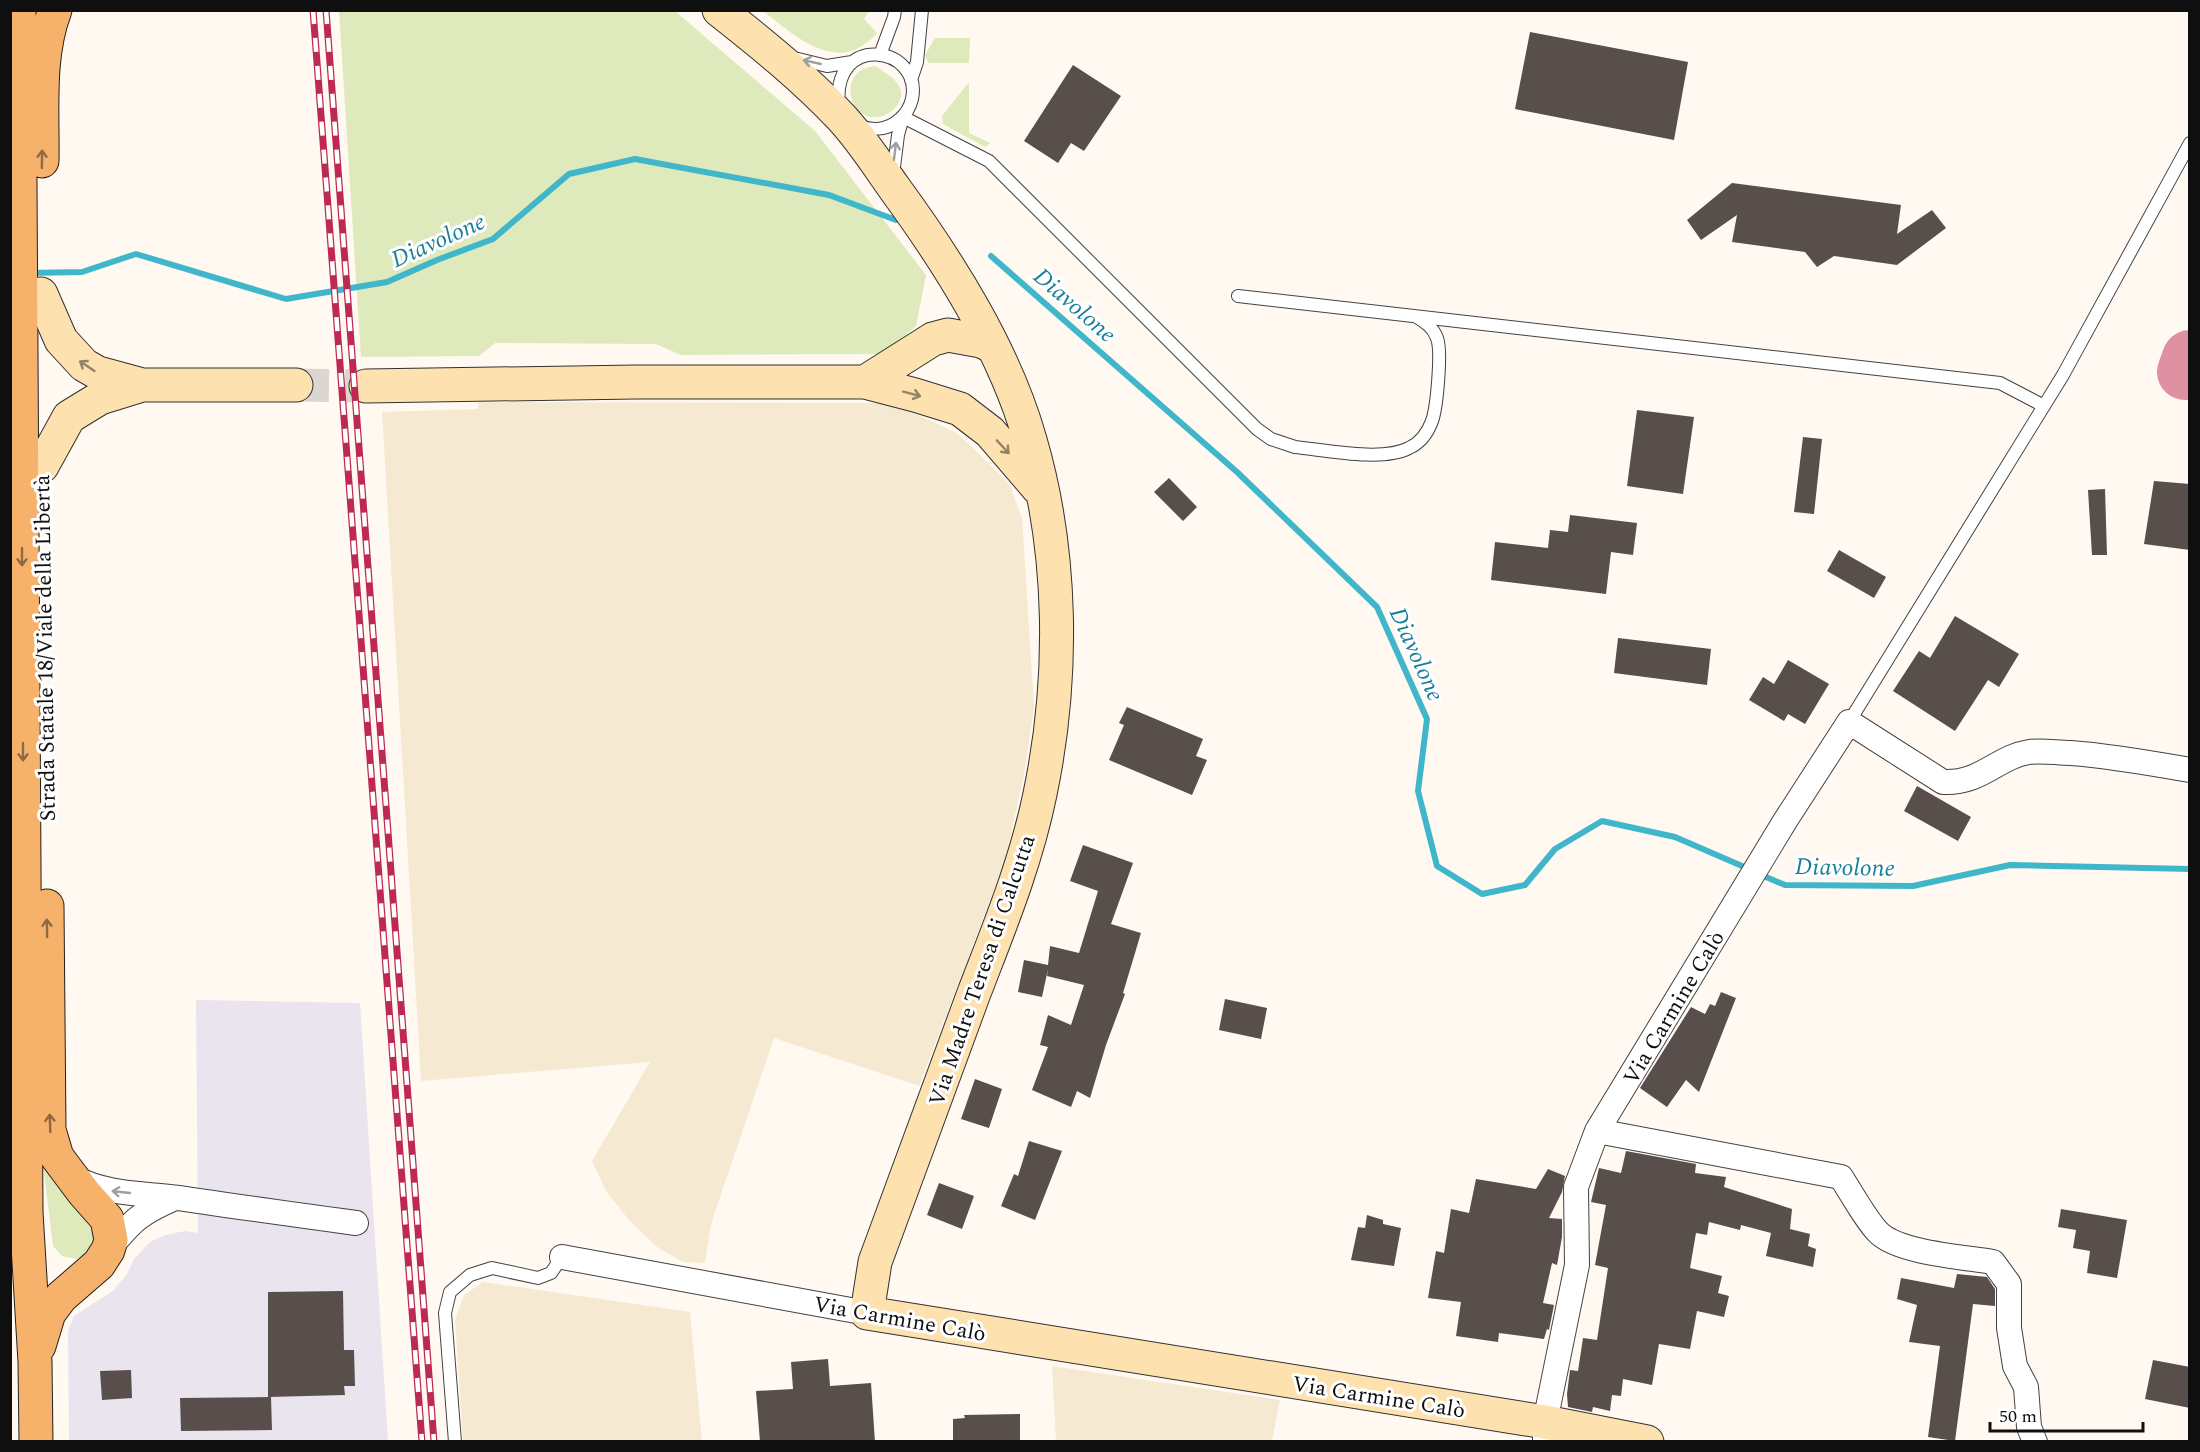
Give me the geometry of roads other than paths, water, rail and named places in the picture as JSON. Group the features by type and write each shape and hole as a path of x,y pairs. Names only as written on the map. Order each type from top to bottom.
{"main road":[{"name":"Strada Statale 18/Viale della Libertà","path":"19,10 33,278 42,466 49,1130 57,1157 107,1219 110,1229 104,1257 78,1274 66,1274 54,1270 44,1262 38,1252 34,1239 26,1167 18,1130 17,916 33,278 43,59 49,26 55,10"},
{"name":"Strada Statale 18/Viale della Libertà","path":"26,1167 21,1321 35,1362"},
{"path":"36,1442 35,1362 43,1325 61,1297 104,1257"}],"street":[{"name":"Via Madre Teresa di Calcutta","path":"719,10 773,52 841,117 893,186 943,259 997,356 1030,440 1042,493 1054,582 1056,651 1052,721 1040,794 1019,874 874,1262 867,1313"},
{"path":"933,339 944,316 947,289 943,259"},
{"path":"33,278 61,340 84,365 107,376 142,385 296,385"},
{"path":"865,382 933,339 948,335 975,339 997,356 996,381 986,392 960,409"},
{"path":"366,386 636,382 865,382 960,409 990,432 1042,493"},
{"path":"42,466 69,417 100,398 142,385"},
{"path":"1849,722 1943,782 1958,783 1975,778 2027,752 2108,756 2190,770"},
{"name":"Via Carmine Calò","path":"562,1257 1545,1432 1578,1265 1576,1187 1597,1131 1785,821 1849,722"},
{"path":"1597,1131 1841,1177 1879,1233 1893,1243 1993,1262 2009,1284 2009,1328 2015,1366 2026,1387 2029,1427 2035,1442"},
{"path":"71,1176 106,1191 175,1198 356,1223"},
{"path":"104,1257 137,1217 148,1209 175,1198"},
{"path":"1545,1432 1647,1442"}],"lane":[{"path":"880,55 895,10"},
{"path":"911,80 917,62 922,10"},
{"path":"773,52 827,66 852,62"},
{"path":"880,55 896,60 905,69 911,80 913,93 910,106 894,125 881,129 868,129 841,117 837,94 843,71 852,62 862,56 880,55"},
{"path":"893,186 894,154 903,117"},
{"path":"903,117 988,162 1257,429 1282,444 1380,455 1408,449 1419,442 1433,418 1440,354 1438,340 1431,327 1415,316"},
{"path":"1849,722 2063,375 2190,143"},
{"path":"1238,296 2000,383 2044,406"},
{"path":"455,1442 445,1313 450,1292 470,1275 492,1268 538,1278 551,1273 562,1257"}],"waterway":[{"name":"Diavolone","path":"29,273 82,272 136,254 286,299 387,282 493,239 569,174 635,159 829,195 896,220"},
{"name":"Diavolone","path":"991,256 1237,472 1377,607 1427,719 1418,791 1437,866 1482,894 1525,885 1555,849 1602,821 1675,837 1749,869"},
{"name":"Diavolone","path":"1759,874 1785,885 1913,886 2010,865 2190,869"}],"tunnel":[{"path":"296,385 366,386"}],"railway":[{"path":"313,10 422,1442"},
{"path":"326,10 434,1442"}]}
